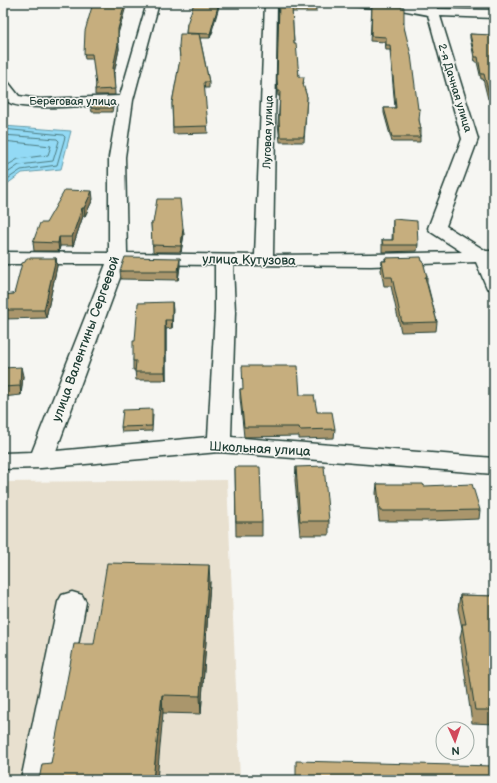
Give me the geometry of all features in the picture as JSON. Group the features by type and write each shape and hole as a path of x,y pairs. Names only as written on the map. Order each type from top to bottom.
{"street":[{"name":"улица Валентины Сергеевой","path":"41,460 118,257 117,157 126,100 153,3"},
{"name":"Луговая улица","path":"264,261 271,3"},
{"path":"349,3 431,8 494,14"},
{"name":"2-я Дачная улица","path":"431,8 470,139 437,228 488,257"},
{"name":"Береговая улица","path":"3,84 15,100 40,103 126,100"},
{"name":"улица Кутузова","path":"3,258 118,257 264,261 488,257"},
{"path":"488,257 494,284"},
{"path":"219,444 224,312 224,260"},
{"name":"Школьная улица","path":"3,461 41,460 219,444 494,467"},
{"path":"37,780 72,602"}],"shaded area":[{"path":"227,480 240,780 3,780 3,482"}],"water":[{"path":"3,126 71,131 61,169 22,173 3,187"}],"building":[{"path":"93,3 125,3 118,29 118,44 113,68 115,89 95,90 96,85 92,54 84,54 85,31"},
{"path":"194,3 219,3 210,34 186,33 187,24"},
{"path":"279,3 315,3 316,8 292,8 294,43 296,43 299,77 304,77 303,84 307,97 304,137 280,137 280,91 278,91 277,79"},
{"path":"372,5 404,7 403,23 411,55 418,109 420,109 419,120 421,129 418,129 420,137 392,137 384,108 396,108 390,45 386,45 386,37 371,36"},
{"path":"180,34 199,34 209,82 204,82 208,126 173,127 172,103 180,59"},
{"path":"470,34 494,35 494,108 484,74 481,74 478,57 475,57"},
{"path":"113,103 112,108 91,108 92,104"},
{"path":"65,190 92,191 84,208 82,208 72,237 59,237 58,243 33,242 40,223 46,223"},
{"path":"157,199 180,199 183,228 181,246 152,245 151,223 153,223"},
{"path":"393,219 417,221 418,245 383,245 382,240 393,240"},
{"path":"125,257 180,258 178,271 120,271"},
{"path":"421,257 437,322 402,323 392,277 385,277 382,261 386,261 385,258"},
{"path":"27,258 56,258 44,310 3,310 3,295 14,294 22,263 25,262"},
{"path":"172,302 172,320 165,320 165,372 135,372 136,361 133,361 133,341 135,341 138,303"},
{"path":"242,366 298,366 300,395 314,395 317,412 332,412 335,429 300,430 299,427 244,427 240,389 243,389"},
{"path":"21,367 20,386 3,387 3,368"},
{"path":"152,409 152,426 121,427 123,410"},
{"path":"324,466 329,521 300,521 296,467"},
{"path":"235,467 260,467 262,522 236,522"},
{"path":"377,484 423,484 424,486 472,484 480,510 380,511"},
{"path":"107,563 209,565 200,696 162,695 153,780 39,780 42,764 51,763 74,644 94,644"},
{"path":"460,595 494,596 494,710 475,710 462,624 466,624"},
{"path":"296,761 494,766 494,780 296,780"}]}
